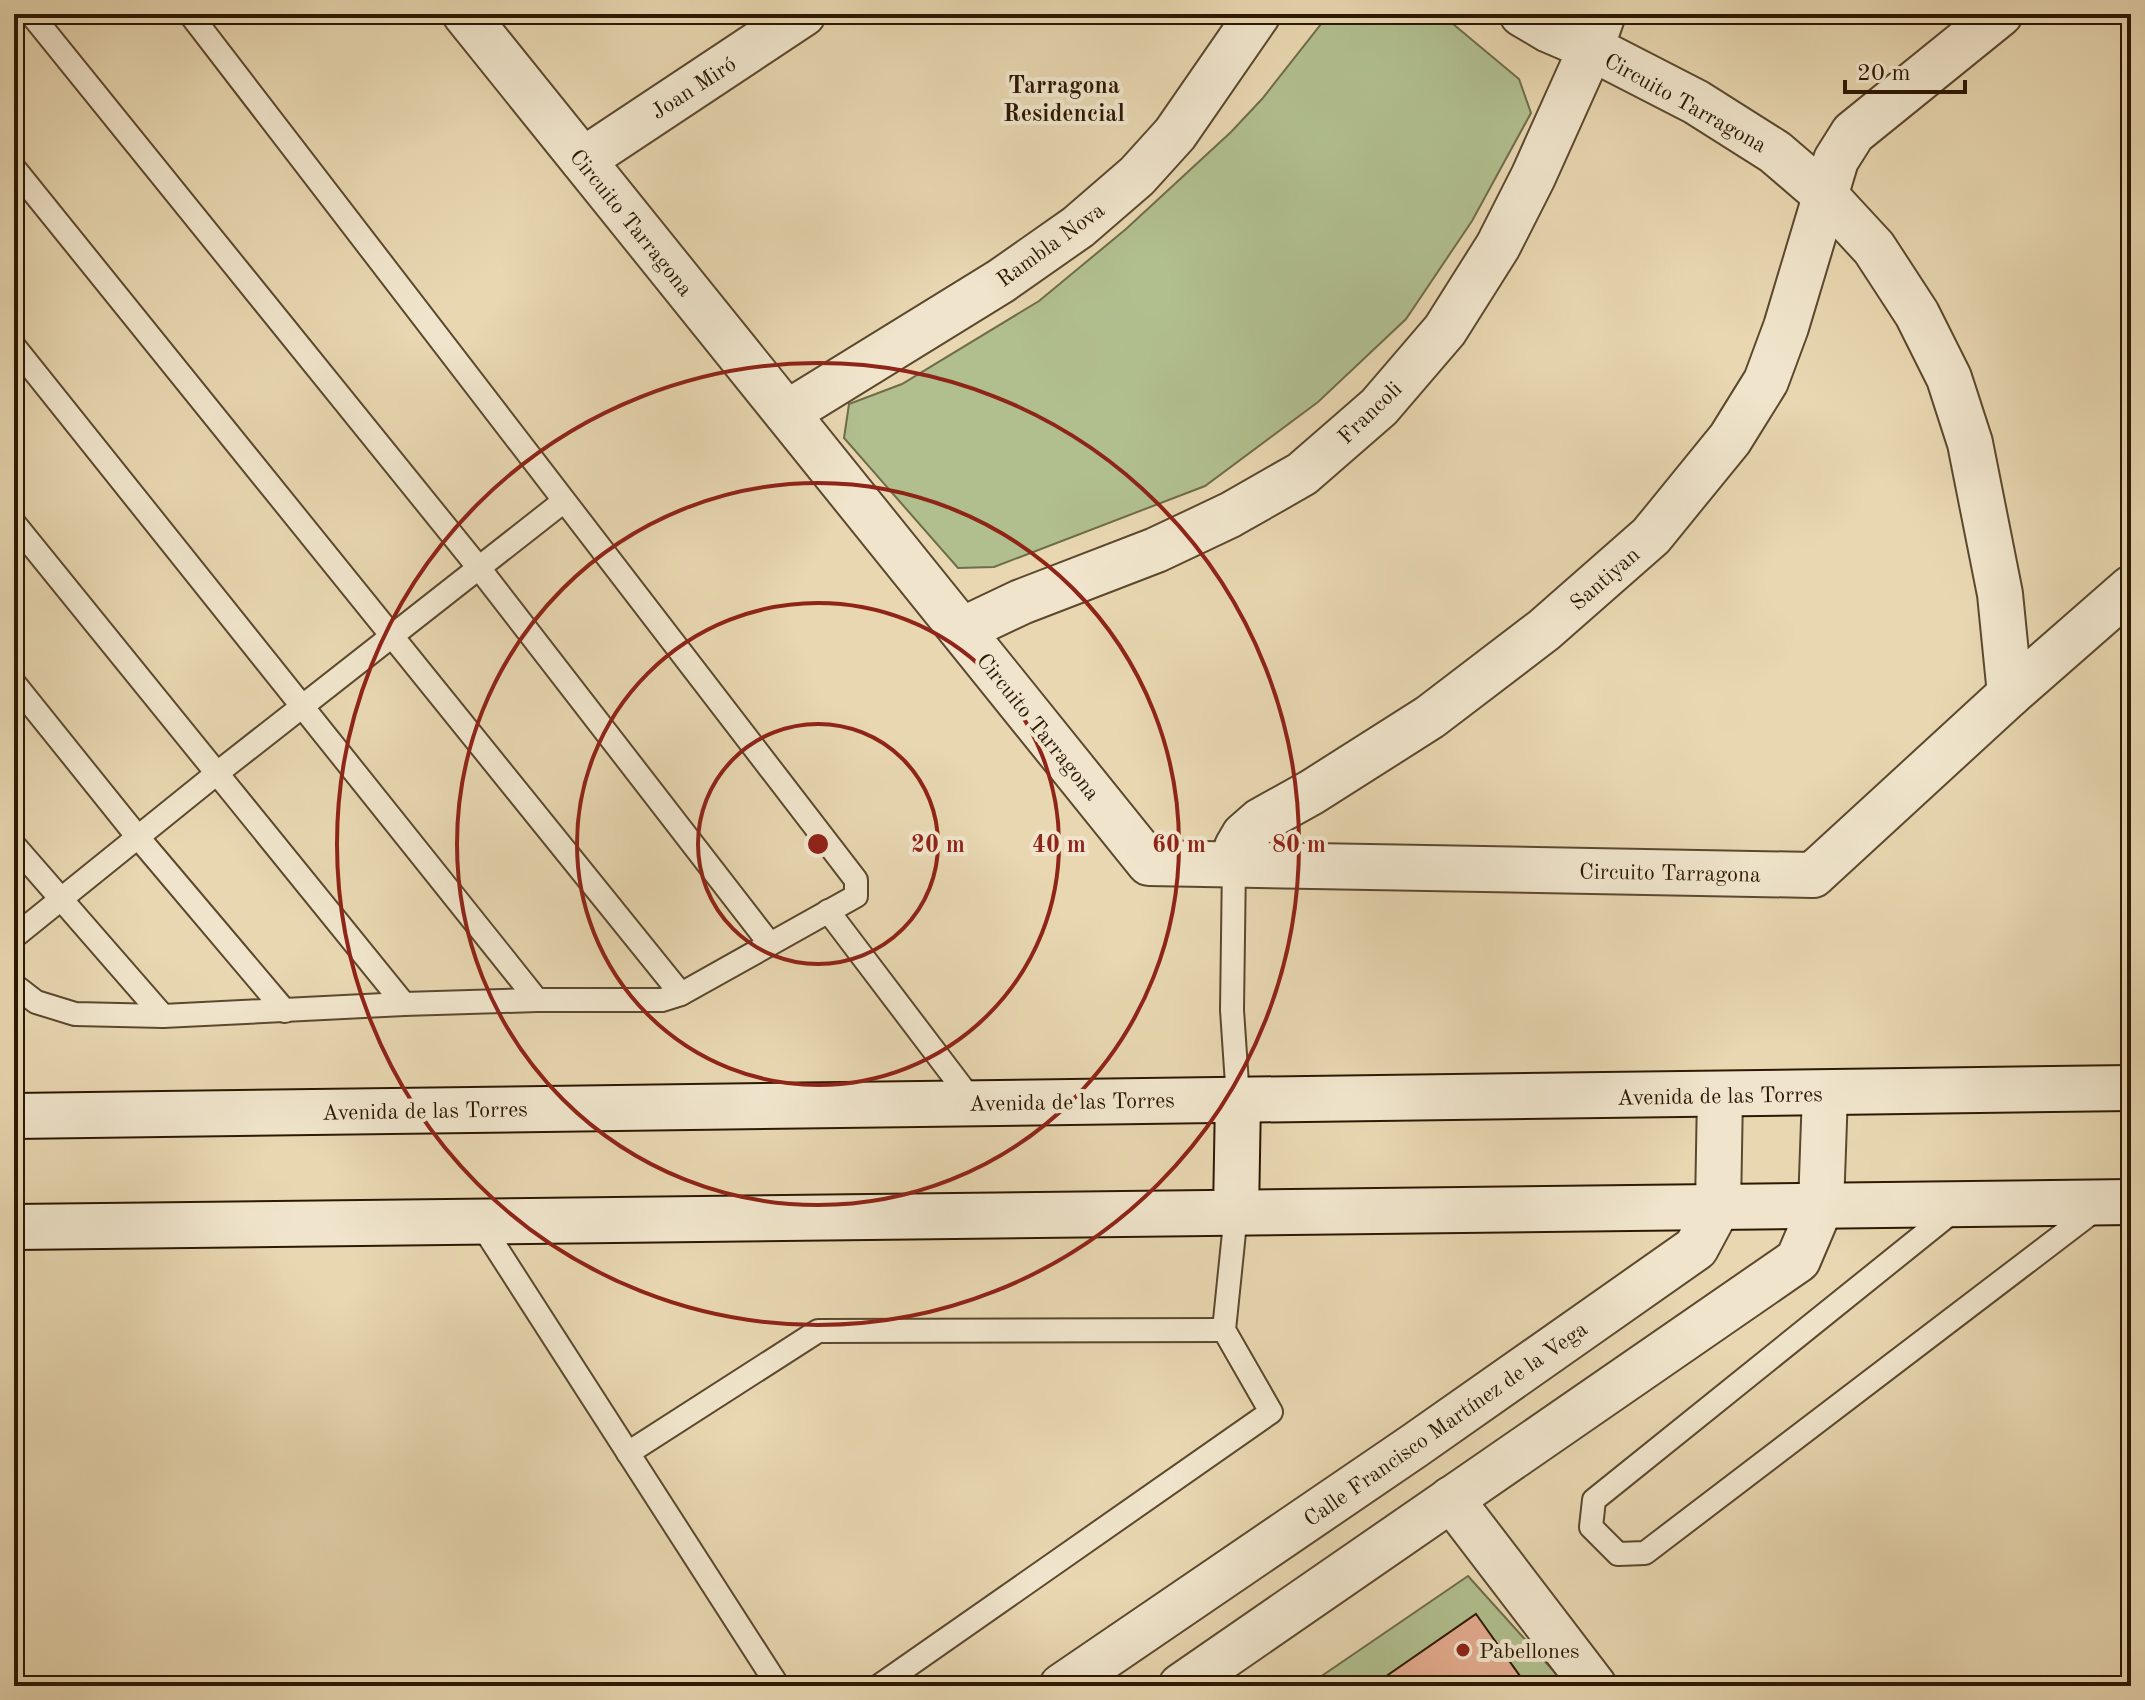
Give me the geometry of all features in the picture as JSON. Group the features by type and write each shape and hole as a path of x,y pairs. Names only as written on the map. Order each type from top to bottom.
{"street":[{"name":"Circuito Tarragona","path":"465,14 1149,863 1813,875 2131,588"},
{"name":"Joan Miró","path":"583,160 803,14"},
{"name":"Rambla Nova","path":"787,413 1001,281 1078,227 1137,176 1175,134 1258,14"},
{"name":"Circuito Tarragona","path":"1522,14 1549,30 1597,31 1696,102 1775,152 1825,195 1874,248 1917,314 1949,378 1970,443 2000,594 2010,694"},
{"name":"Santiyan","path":"1234,863 1237,847 1244,835 1260,821 1430,717 1544,630 1651,536 1730,439 1766,381 1786,327 1836,160 1853,133 2000,14"},
{"name":"Francoli","path":"962,630 1021,602 1156,550 1230,515 1302,474 1379,407 1445,330 1498,246 1533,177 1597,31"},
{"name":"Avenida de las Torres","path":"14,1116 2131,1088"},
{"path":"1181,1686 1798,1260 1821,1206 1825,1093"},
{"name":"Calle Francisco Martínez de la Vega","path":"1062,1686 1414,1446 1696,1248 1718,1207 1720,1095"},
{"path":"1236,1213 1238,1099"},
{"path":"14,1227 2117,1203"},
{"path":"1414,1446 1594,1686"}],"lane":[{"path":"31,14 479,568 770,944"},
{"path":"14,985 36,1002 75,1014 163,1016 404,1004 662,1000 681,994 856,896 856,880 190,14"},
{"path":"14,168 681,994"},
{"path":"14,346 537,1000"},
{"path":"14,937 137,836 564,501"},
{"path":"14,523 404,1004"},
{"path":"14,683 137,836 285,1011"},
{"path":"14,845 163,1016"},
{"name":"Santiyan","path":"1234,863 1232,1010 1238,1099"},
{"path":"828,911 973,1102"},
{"path":"1962,1204 1594,1500 1591,1527 1618,1554 1645,1553 2117,1203"},
{"path":"879,1686 1271,1412 1224,1330 1236,1213"},
{"path":"479,1221 778,1686"},
{"path":"628,1453 818,1331 1224,1330"}],"green space":[{"path":"1329,14 1441,14 1519,79 1531,113 1472,221 1406,319 1318,402 1205,486 994,567 958,568 844,438 849,404 902,384 1039,301 1126,229 1231,132 1262,99"},
{"path":"1468,1576 1567,1686 1307,1686"}],"building":[{"name":"Pabellones","path":"1476,1614 1527,1686 1372,1686"}],"place":[{"name":"Pabellones","path":"1463,1650"}],"district":[{"name":"Tarragona Residencial","path":"1064,99"}]}
